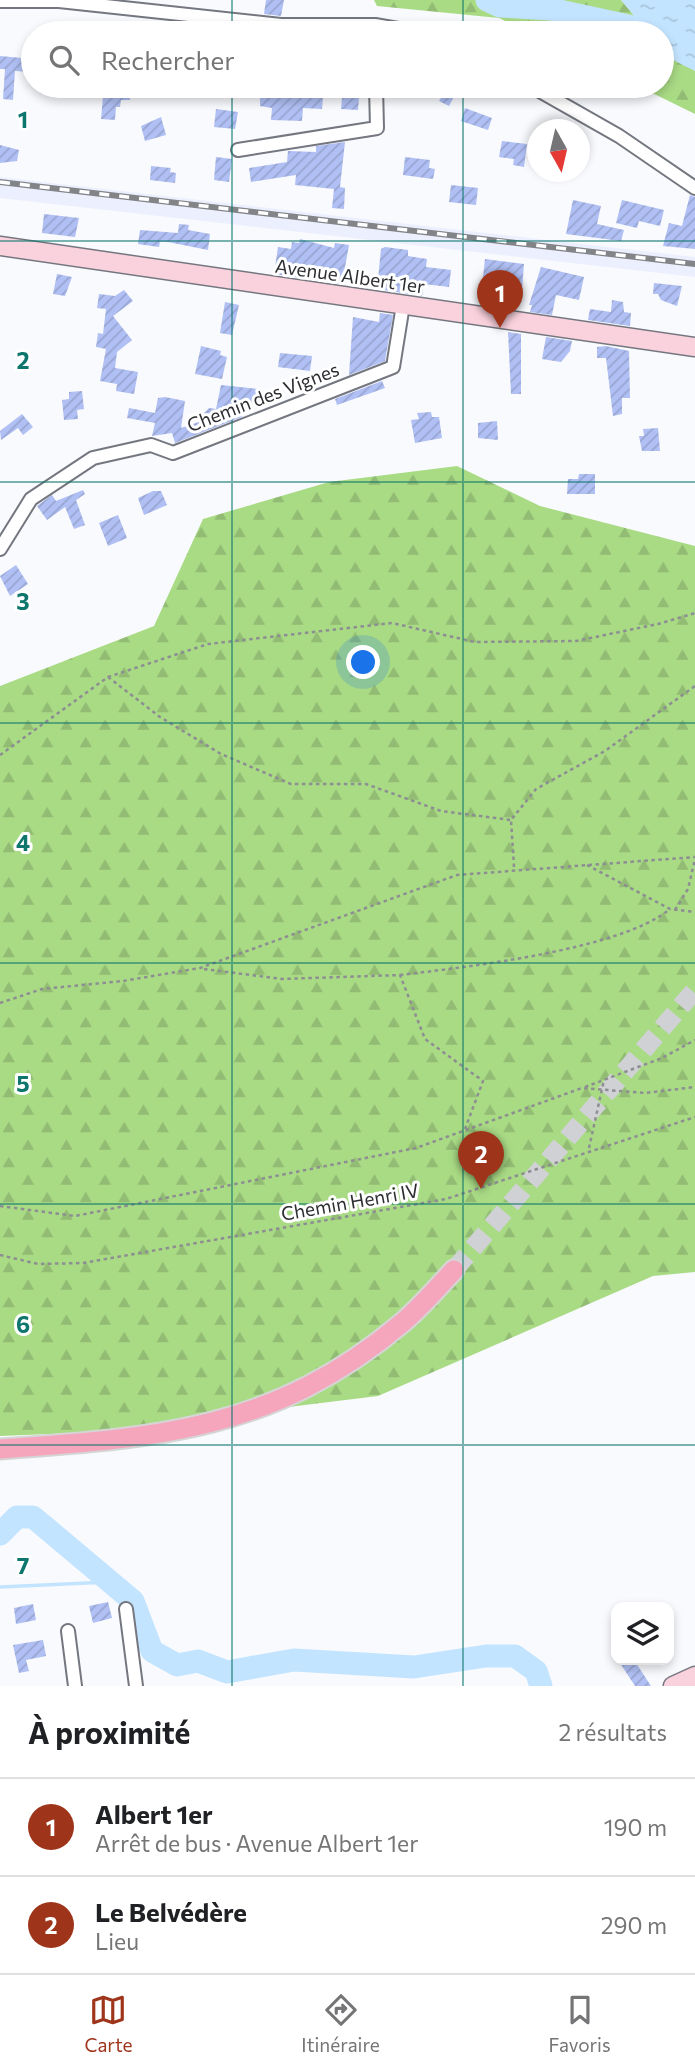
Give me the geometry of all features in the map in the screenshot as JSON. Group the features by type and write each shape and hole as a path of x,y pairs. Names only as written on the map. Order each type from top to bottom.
{"main road":[{"name":"Avenue Albert 1er","path":"0,246 695,347"},
{"path":"0,1449 128,1440 181,1431 254,1412 313,1385 369,1349 404,1321 454,1270"},
{"path":"673,1686 695,1676"}],"street":[{"path":"0,1 59,1 244,21"},
{"path":"238,150 377,128 376,98"},
{"path":"552,98 619,136 695,188"},
{"name":"Chemin des Vignes","path":"0,549 31,499 93,458 151,445 173,453 393,367 402,305"},
{"path":"126,1609 136,1686"},
{"path":"68,1631 75,1686"}],"path":[{"path":"0,755 108,677 208,645 392,623 475,642 576,641 658,624 695,613"},
{"path":"108,677 160,717 221,754 291,783 366,784 441,811 511,820"},
{"path":"514,869 511,820 536,789 605,751 695,686"},
{"path":"0,1003 42,989 123,981 200,968 457,875 695,858 688,888 675,910"},
{"path":"587,865 670,909 695,912"},
{"path":"200,968 282,979 400,975 500,963 604,938 658,919 670,909"},
{"path":"400,975 425,1039 483,1081 465,1129"},
{"path":"0,1206 75,1216 416,1147 662,1058 695,1040"},
{"path":"589,1150 604,1080"},
{"path":"582,1088 645,1093 695,1087"},
{"name":"Chemin Henri IV","path":"0,1255 38,1264 62,1265 446,1199 695,1117"}],"shaded area":[{"path":"0,177 695,257 695,277 0,198"}],"green space":[{"path":"374,0 621,0 639,21 505,21 499,18 377,6"},
{"path":"674,57 695,71 695,114 662,98 674,98"},
{"path":"457,466 540,506 695,546 695,1272 653,1276 378,1396 77,1433 0,1436 0,686 154,626 203,519 329,482"}],"water":[{"path":"621,0 695,0 695,71 674,60 674,21 639,21"}],"building":[{"path":"266,0 284,0 281,16 264,14"},
{"path":"0,56 21,58 21,71 15,71 13,100 3,99 5,69 0,69"},
{"path":"103,98 130,98 121,100 120,107 116,107 115,120 101,119"},
{"path":"260,98 323,98 322,109 303,108 302,121 271,120 272,108 260,106"},
{"path":"342,98 359,98 358,110 341,109"},
{"path":"441,98 453,98 449,106 439,101"},
{"path":"465,108 492,118 488,130 461,121"},
{"path":"216,109 238,112 235,129 214,127"},
{"path":"161,117 166,135 145,141 141,126"},
{"path":"502,141 527,144 524,167 513,165 514,159 499,157"},
{"path":"345,142 340,187 345,188 344,209 332,208 334,189 295,185 296,175 251,182 249,168 287,162 288,151 316,152 316,146"},
{"path":"0,145 19,150 17,161 0,163"},
{"path":"216,157 232,159 229,182 214,180"},
{"path":"405,157 430,160 429,168 435,169 433,179 403,175"},
{"path":"151,166 171,168 170,172 176,173 175,183 150,180"},
{"path":"451,185 478,188 476,205 449,202"},
{"path":"690,195 695,197 695,249 663,246 669,223 682,226"},
{"path":"573,200 601,206 597,224 624,230 621,241 566,234"},
{"path":"622,200 664,210 660,226 639,221 637,228 616,223"},
{"path":"44,214 79,218 75,237 42,233"},
{"path":"179,224 189,225 188,230 210,234 208,250 168,242 160,242 159,247 138,244 140,230 178,233"},
{"path":"300,239 334,248 335,243 349,245 342,284 274,274 278,247 291,249 292,242 299,243"},
{"path":"385,247 408,250 408,256 427,259 426,267 451,270 449,287 424,284 422,296 377,289 381,249"},
{"path":"485,259 524,264 521,303 492,299 491,306 480,304"},
{"path":"541,267 584,277 579,300 556,295 552,315 530,312 532,305 529,305"},
{"path":"57,274 72,277 65,296 53,294"},
{"path":"654,283 682,286 677,306 661,300 658,294 653,294"},
{"path":"124,290 133,301 113,316 132,340 117,352 115,368 138,372 134,394 116,391 117,384 100,381 106,349 96,347 98,333 103,334 106,309 97,308 99,294 115,296"},
{"path":"612,300 623,302 624,312 631,313 630,326 588,320 590,309 611,312"},
{"path":"225,302 239,305 232,335 220,333"},
{"path":"380,313 393,315 385,361 349,375 353,317 379,322"},
{"path":"508,332 521,334 521,394 511,394"},
{"path":"546,337 572,341 570,351 561,362 542,359"},
{"path":"201,346 221,351 220,355 227,357 222,379 195,374"},
{"path":"606,346 629,351 630,398 622,398 622,414 613,416 606,358 597,358 597,347"},
{"path":"280,353 312,356 310,371 278,367"},
{"path":"382,381 385,388 337,405 335,399"},
{"path":"221,385 258,389 257,404 237,401 242,417 175,443 172,433 152,436 155,423 127,418 129,408 155,413 158,398 165,397 185,401 181,428 205,420 204,413 209,408 216,409"},
{"path":"82,391 84,409 77,410 78,419 64,420 62,400 69,399 69,392"},
{"path":"431,412 432,417 439,417 442,438 415,443 411,420 419,419 417,413"},
{"path":"22,414 33,427 23,435 18,428 1,440 0,431"},
{"path":"497,421 498,440 478,438 478,423"},
{"path":"658,428 660,451 642,451 639,436 644,436 643,429"},
{"path":"579,474 595,474 595,494 567,494 568,479 578,479"},
{"path":"83,490 85,494 76,500 85,525 74,529 65,507 47,520 37,506 52,495 56,501"},
{"path":"153,491 161,491 167,505 144,515 138,498"},
{"path":"118,515 127,538 108,546 99,523"},
{"path":"16,565 28,584 10,596 0,576"},
{"path":"108,1602 112,1618 93,1623 89,1606"},
{"path":"33,1604 36,1620 16,1624 14,1608"},
{"path":"43,1640 46,1656 26,1660 29,1671 19,1673 13,1645"},
{"path":"621,1665 637,1665 651,1686 635,1686"}],"waterway":[{"path":"487,0 500,6 550,9 606,21"},
{"path":"0,1534 17,1517 33,1517 133,1601 152,1651 177,1665 198,1661 227,1672 294,1660 414,1667 486,1656 515,1656 536,1671 541,1686"},
{"path":"0,1587 109,1582"}],"tunnel":[{"path":"454,1270 695,990"}],"railway":[{"path":"0,182 695,264"}],"place":[{"name":"Albert 1er","path":"500,328"},
{"name":"Le Belvédère","path":"481,1189"}]}
